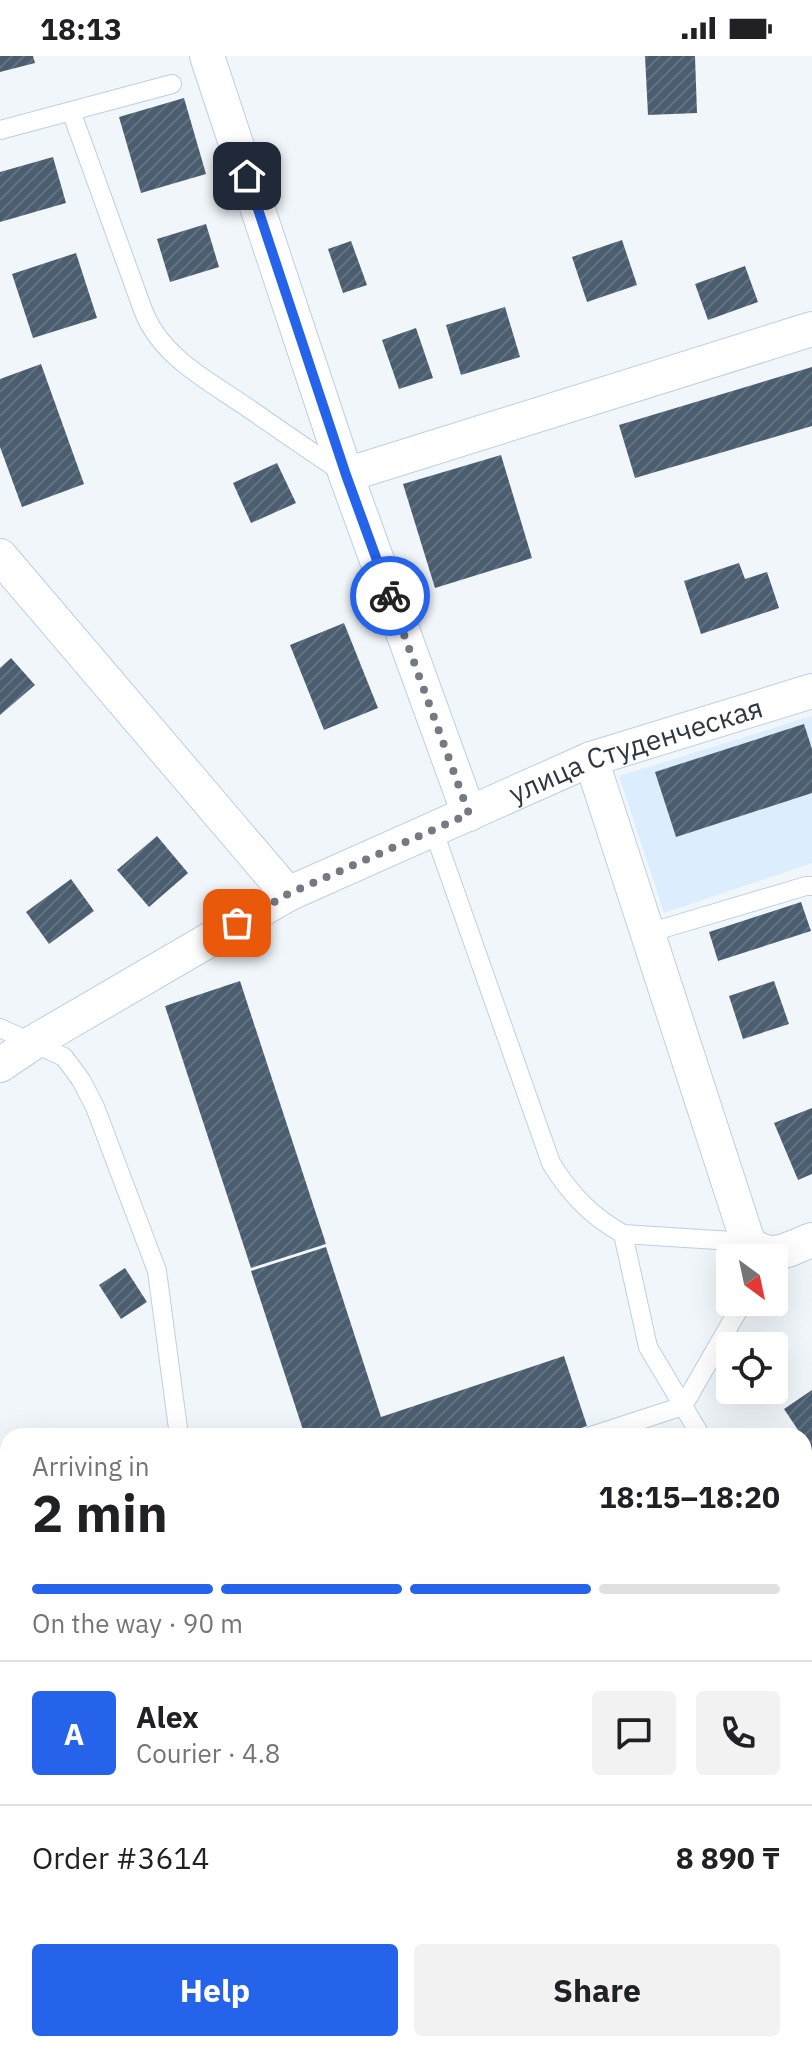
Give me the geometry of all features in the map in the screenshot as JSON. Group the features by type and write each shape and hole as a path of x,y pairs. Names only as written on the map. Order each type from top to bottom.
{"street":[{"path":"207,56 346,475 469,814"},
{"path":"346,475 812,329"},
{"path":"0,556 288,894"},
{"name":"улица Студенческая","path":"0,1065 34,1042 288,894 591,759 812,691"},
{"path":"591,759 753,1244"},
{"path":"788,1248 812,1240"}],"lane":[{"path":"0,130 172,84"},
{"path":"71,111 143,310 158,338 184,364 346,475"},
{"path":"433,829 551,1163 565,1187 599,1220 623,1234 716,1246"},
{"path":"648,933 812,886"},
{"path":"0,1028 64,1057 95,1107 157,1271 178,1428"},
{"path":"623,1234 648,1347 696,1428"},
{"path":"616,1428 683,1406 735,1316"}],"shaded area":[{"path":"812,716 812,863 664,913 619,776"}],"building":[{"path":"0,56 33,56 35,63 0,72"},
{"path":"645,56 695,56 697,113 648,115"},
{"path":"184,98 206,174 141,193 119,117"},
{"path":"53,157 66,203 0,222 0,172"},
{"path":"206,224 219,267 170,282 157,239"},
{"path":"622,240 637,285 587,302 572,257"},
{"path":"351,241 367,285 343,293 328,249"},
{"path":"76,253 97,318 33,338 12,274"},
{"path":"745,266 758,302 708,320 695,284"},
{"path":"505,307 520,357 461,375 446,325"},
{"path":"416,328 433,378 399,389 382,340"},
{"path":"41,364 84,484 22,507 0,447 0,379"},
{"path":"812,367 812,426 635,478 619,425"},
{"path":"501,455 532,558 435,588 403,484"},
{"path":"277,463 296,503 251,523 233,483"},
{"path":"739,563 745,579 767,572 779,608 701,634 684,581"},
{"path":"344,623 378,708 324,730 290,645"},
{"path":"11,658 35,685 0,715 0,668"},
{"path":"804,724 812,749 812,793 676,837 655,772"},
{"path":"157,836 188,873 149,907 117,870"},
{"path":"71,879 94,911 49,944 26,912"},
{"path":"801,902 811,931 718,961 709,932"},
{"path":"240,981 326,1244 251,1268 165,1006"},
{"path":"774,981 789,1024 743,1039 729,996"},
{"path":"812,1108 812,1174 798,1180 774,1123"},
{"path":"326,1247 381,1417 564,1356 587,1426 302,1428 251,1271"},
{"path":"125,1268 147,1302 121,1319 99,1285"},
{"path":"812,1390 812,1428 797,1428 784,1409"}],"way so far":[{"path":"237,923 288,894 469,814 390,596"}],"route":[{"path":"247,176 346,475 390,596"}]}
